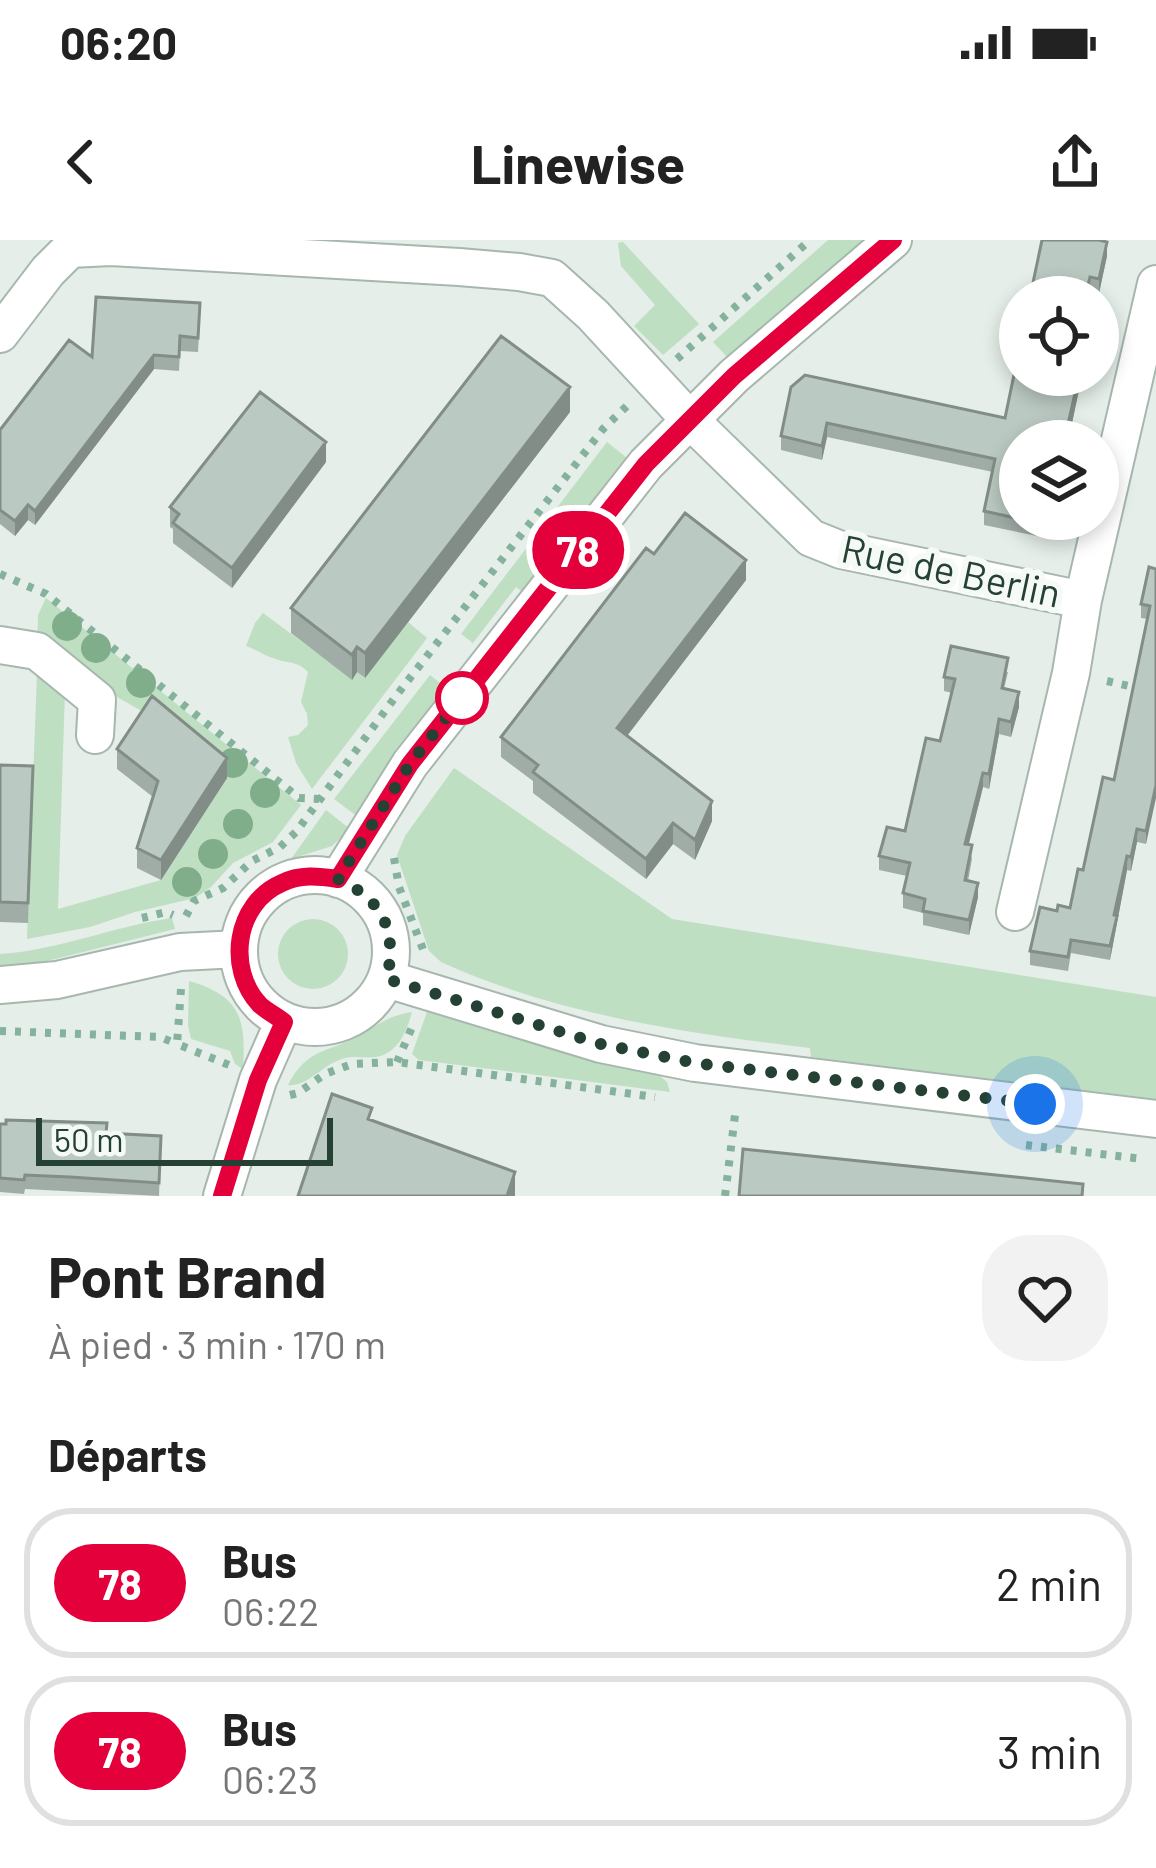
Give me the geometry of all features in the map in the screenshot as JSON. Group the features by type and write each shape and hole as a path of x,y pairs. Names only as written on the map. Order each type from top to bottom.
{"street":[{"path":"338,879 410,764 646,464 734,376 893,240"},
{"name":"Rue de Berlin","path":"0,334 70,249 111,247 459,267 552,278 811,538 841,550 1083,600 1156,284"},
{"path":"1016,912 1083,600"},
{"path":"0,645 37,651 97,700 95,735"},
{"path":"309,875 338,879 361,890 378,908 389,930 392,955 387,979 370,1005 344,1022 314,1028 284,1022 260,1004 244,979 239,950 242,929 250,910 282,883 309,875"},
{"path":"0,985 57,980 180,952 239,950"},
{"path":"387,979 601,1044 695,1063 1156,1119"},
{"path":"222,1196 258,1080 284,1022"}],"path":[{"path":"184,919 194,901 223,888 251,861 280,847 321,799 603,428 810,240"},
{"path":"0,574 46,594 299,798 321,799"},
{"path":"1071,673 1156,692"},
{"path":"177,1044 181,980"},
{"path":"0,1030 160,1037 286,1095 352,1064 397,1062 576,1086"},
{"path":"725,1196 736,1107"}],"green space":[{"path":"828,240 864,240 730,360 713,342"},
{"path":"623,242 699,324 663,355 634,326 655,305 621,266 618,243"},
{"path":"607,442 627,458 523,592 516,587 473,643 461,634"},
{"path":"46,598 301,805 273,842 233,863 195,898 27,939 37,674 65,690 58,909 161,880 152,717 37,651 38,615"},
{"path":"263,613 352,679 357,672 364,678 408,622 427,638 312,789 296,763 288,737 308,725 301,702 308,672 246,646"},
{"path":"430,675 441,684 438,690 445,696 358,817 334,799"},
{"path":"454,768 672,919 1156,997 1156,1099 811,1057 810,1048 716,1036 576,1009 441,962 429,951 397,855 405,836"},
{"path":"326,810 350,829 332,846 291,859"},
{"path":"172,918 175,929 0,968 0,954"},
{"path":"313,919 338,929 348,954 338,979 313,989 288,979 278,954 288,929"},
{"path":"189,981 220,994 237,1012 243,1069 230,1051 191,1039"},
{"path":"412,1012 400,1040 387,1053 339,1060 301,1083 288,1085 310,1058"},
{"path":"427,1012 660,1076 670,1092 419,1060 412,1054"}],"building":[{"path":"1042,240 1107,242 1100,276 1034,276"},
{"path":"96,297 200,303 198,338 180,336 179,357 154,355 35,511 28,505 15,521 0,510 0,430 69,340 92,357"},
{"path":"501,336 570,387 365,653 357,647 352,655 291,608"},
{"path":"805,375 1005,418 1010,396 1074,396 1069,420 999,420 999,514 984,511 995,459 827,423 822,446 781,436 791,387"},
{"path":"260,392 326,442 232,568 173,523 179,514 170,507"},
{"path":"685,513 746,560 617,728 712,801 695,840 673,823 646,859 533,772 538,765 501,737 646,548 654,554"},
{"path":"1149,567 1156,569 1156,785 1146,831 1137,829 1131,857 1127,856 1110,946 1071,940 1068,957 1030,951 1040,907 1070,908 1103,777 1114,780 1150,606 1141,604"},
{"path":"951,646 1008,658 1002,688 1019,692 1011,722 999,719 989,774 983,773 965,844 972,845 965,880 978,883 969,920 923,911 925,899 903,893 910,863 879,856 887,827 905,831 926,738 940,741 955,679 944,677"},
{"path":"152,696 227,758 161,860 137,848 158,781 117,749"},
{"path":"0,765 33,766 28,903 0,902"},
{"path":"332,1094 372,1108 368,1119 515,1172 507,1196 298,1196"},
{"path":"6,1120 107,1123 106,1133 161,1136 159,1183 25,1175 24,1180 0,1178 0,1124"},
{"path":"743,1149 1083,1184 1082,1196 739,1196"}],"bus line":[{"name":"78","path":"222,1196 258,1080 284,1022 260,1004 244,979 239,950 250,910 282,883 309,875 338,879 410,764 646,464 734,376 893,240"}],"route":[{"path":"462,698 467,691 410,764 338,879 361,890 378,908 389,930 392,955 387,979 601,1044 695,1063 1035,1104"}]}
